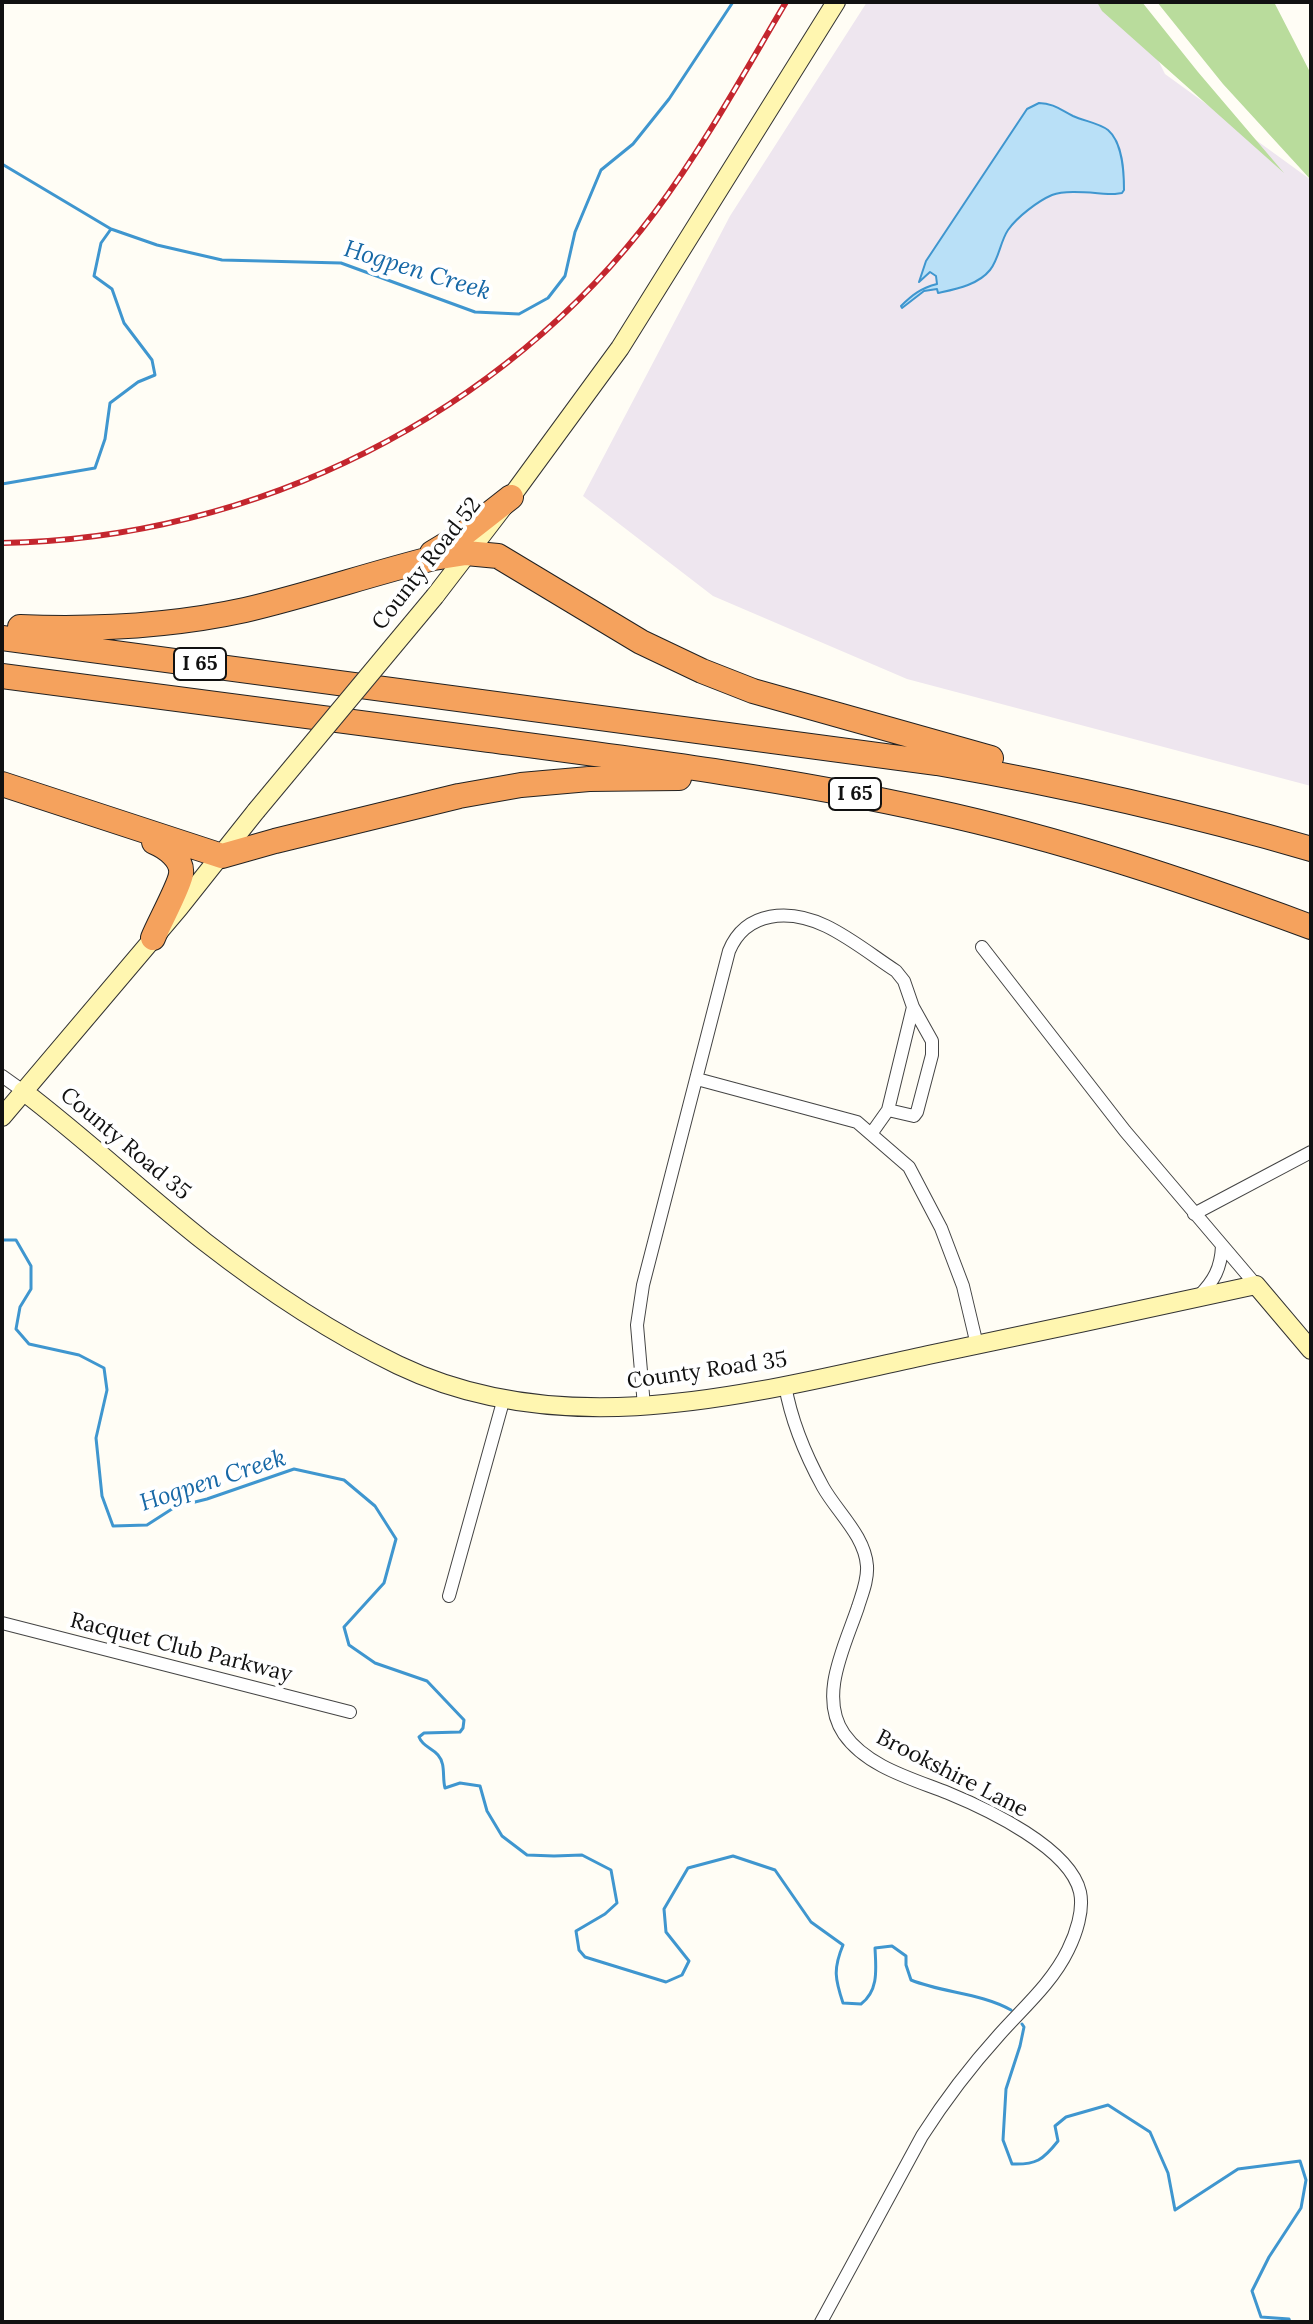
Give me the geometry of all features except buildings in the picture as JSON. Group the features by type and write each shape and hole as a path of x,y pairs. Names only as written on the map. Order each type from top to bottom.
{"highway":[{"path":"411,564 465,533 511,497"},
{"path":"2,627 102,627 183,620 244,610 411,564 466,553 498,556 641,642 753,691 1225,825"},
{"name":"I 65","path":"2,638 937,763 1091,792 1311,849"},
{"name":"I 65","path":"2,676 661,763 845,792 1012,830 1125,862 1311,927"},
{"path":"2,784 222,856 459,796 554,782 610,778 699,779 845,792"},
{"path":"51,801 161,845 178,859 181,873 153,938"}],"street":[{"name":"County Road 52","path":"2,1117 222,856 435,596 511,497 620,348 836,2"},
{"path":"644,1406 637,1325 643,1285 734,940 745,926 764,918 788,916 824,925 896,971 904,981 913,1007 932,1041 932,1055 914,1116 888,1110"},
{"path":"982,947 1116,1119 1311,1350"},
{"path":"871,1134 888,1110 913,1007"},
{"path":"2,1076 23,1091"},
{"path":"697,1079 857,1122 909,1167 941,1228 963,1286 977,1345"},
{"name":"County Road 35","path":"23,1091 203,1240 319,1320 371,1351 415,1372 469,1391 504,1398 589,1408 697,1401 1256,1285"},
{"path":"1194,1214 1311,1152"},
{"path":"1197,1298 1215,1277 1222,1246"},
{"name":"Brookshire Lane","path":"785,1385 790,1411 809,1458 826,1491 860,1543 867,1565 862,1595 836,1672 832,1704 838,1724 869,1758 971,1803 1032,1838 1063,1863 1072,1874 1081,1895 1079,1918 1061,1964 953,2089 938,2111 821,2322"},
{"path":"449,1596 504,1398"},
{"name":"Racquet Club Parkway","path":"2,1623 350,1712"}],"shaded area":[{"path":"867,2 1129,2 1165,74 1311,180 1311,786 907,679 713,596 583,496 730,216"}],"green space":[{"path":"1097,2 1142,2 1284,173 1102,11"},
{"path":"1157,2 1274,2 1311,74 1311,180 1223,84"}],"water":[{"path":"1039,103 1108,130 1117,142 1122,158 1122,193 1066,192 1046,198 1012,225 993,266 985,275 952,290 938,293 937,289 924,291 902,308 917,292 937,284 936,276 930,272 919,282 926,261 1027,109"}],"waterway":[{"name":"Hogpen Creek","path":"2,484 95,468 105,439 110,403 138,382 155,375 152,360 124,323 112,289 94,276 101,243 111,229 157,245 222,260 341,263 475,312 519,314 548,298 565,276 575,232 601,170 633,144 669,99 733,2"},
{"path":"2,164 111,229"},
{"name":"Hogpen Creek","path":"2,1240 16,1240 31,1266 31,1289 20,1307 16,1329 29,1344 79,1355 104,1368 107,1390 96,1438 102,1496 113,1526 147,1525 175,1507 294,1469 344,1480 375,1506 396,1539 384,1583 344,1627 349,1645 375,1663 427,1681 464,1720 460,1732 424,1733 419,1737 440,1759 445,1788 460,1783 480,1786 487,1811 502,1836 527,1855 582,1855 611,1870 617,1903 576,1931 579,1950 585,1957 666,1982 682,1975 689,1961 666,1932 664,1909 688,1868 733,1856 775,1870 811,1922 843,1945 836,1974 843,2003 861,2004 867,1998 874,1986 875,1948 892,1946 906,1956 911,1980 987,2000 1011,2010"},
{"name":"Hogpen Creek","path":"1022,2024 1020,2046 1006,2089 1003,2140 1012,2164 1027,2164 1043,2157 1058,2141 1055,2126 1066,2117 1108,2105 1150,2132 1168,2173 1175,2210 1238,2169 1300,2161 1306,2180 1301,2208 1269,2257 1252,2291 1261,2317 1289,2319 1290,2322"}],"railway":[{"path":"2,543 96,536 189,518 280,490 366,452 448,405 524,349 594,284 655,212 707,135 786,2"}]}
